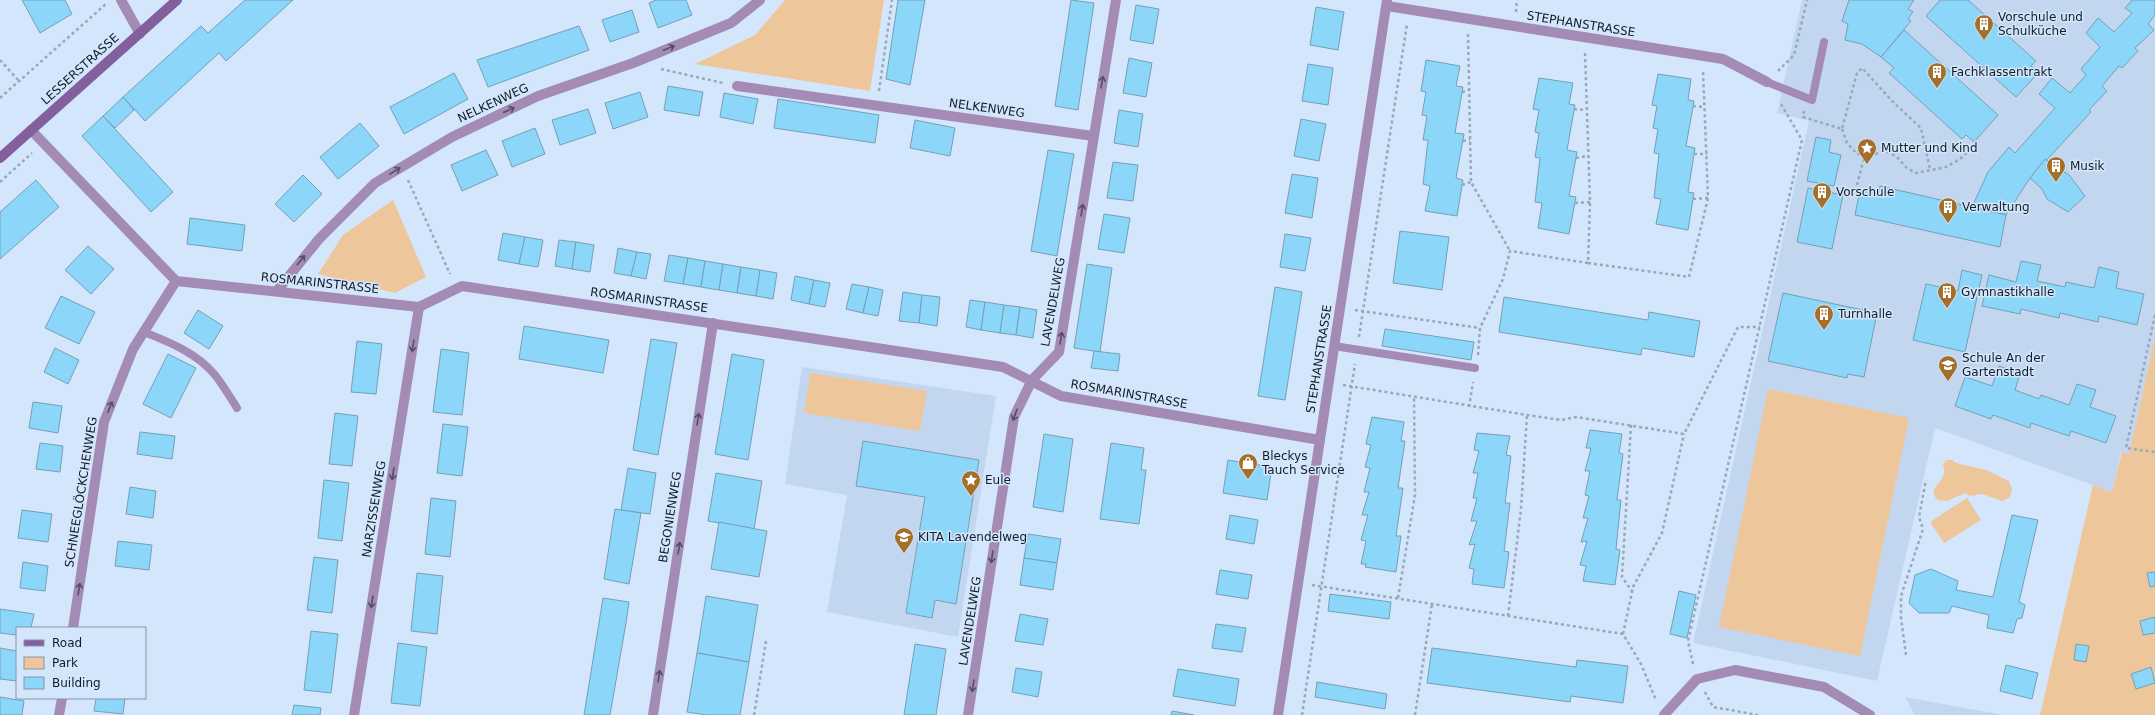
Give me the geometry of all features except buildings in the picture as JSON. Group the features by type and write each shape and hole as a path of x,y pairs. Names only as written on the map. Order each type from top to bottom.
{"main road":[{"name":"LESSERSTRASSE","path":"0,158 177,0"}],"street":[{"path":"121,0 140,34"},
{"name":"NELKENWEG","path":"277,291 319,239 375,183 452,137 538,96 633,63 731,24 760,0"},
{"name":"LAVENDELWEG","path":"968,715 1014,416 1032,380 1059,352 1116,0"},
{"name":"STEPHANSTRASSE","path":"1278,715 1387,3 1468,19 1723,59 1767,82"},
{"name":"NELKENWEG","path":"737,86 1093,136"},
{"path":"31,130 176,281"},
{"name":"ROSMARINSTRASSE","path":"176,281 419,307 462,286 1003,367 1032,380 1061,396 1320,440"},
{"name":"SCHNEEGLÖCKCHENWEG","path":"73,627 104,422 133,349 176,281"},
{"name":"NARZISSENWEG","path":"354,715 419,307"},
{"name":"BEGONIENWEG","path":"653,715 713,323"},
{"path":"1662,711 1697,679 1735,670 1824,687 1870,715"},
{"path":"60,715 62,699"}],"lane":[{"path":"1767,82 1812,100 1824,42"},
{"path":"144,332 169,342 194,355 215,374 238,408"},
{"path":"1334,346 1476,368"}],"path":[{"path":"0,98 110,0"},
{"path":"876,106 892,0"},
{"path":"1758,715 1713,707 1697,679 1688,641 1802,140 1767,82 1794,55 1807,0"},
{"path":"1468,19 1471,182 1510,251 1503,280 1480,328 1480,349 1469,407"},
{"path":"1584,37 1590,202 1588,263"},
{"path":"1510,251 1689,277 1708,198 1702,56"},
{"path":"0,60 19,81"},
{"path":"633,63 737,86"},
{"path":"1930,169 1921,128 1894,103 1862,68 1857,73 1842,129 1847,143 1857,154 1872,155 1885,152 1896,156 1907,168 1916,173 1946,167 1960,159 1974,146"},
{"path":"1462,92 1469,90"},
{"path":"1807,99 1803,117 1842,129"},
{"path":"1693,106 1705,107"},
{"path":"1574,109 1586,110"},
{"path":"1463,141 1470,140"},
{"path":"0,182 43,143"},
{"path":"1694,154 1706,154"},
{"path":"1857,184 1865,154"},
{"path":"1576,158 1588,156"},
{"path":"402,167 457,289"},
{"path":"1462,185 1471,182"},
{"path":"1693,199 1708,198"},
{"path":"1575,203 1590,202"},
{"path":"1340,308 1480,328"},
{"path":"2155,315 2126,448 2155,452"},
{"path":"1662,711 1641,664 1624,634 1632,591 1662,533 1684,434 1738,327 1760,327"},
{"path":"1329,383 1414,396 1469,407 1561,420 1576,417 1684,434"},
{"path":"1398,598 1415,495 1414,396"},
{"path":"1508,616 1520,509 1527,415"},
{"path":"1631,425 1622,577 1632,591"},
{"path":"1906,655 1901,618 1901,596 1923,529 1919,517 1926,480"},
{"path":"1298,583 1624,634"},
{"path":"1415,715 1432,604"},
{"path":"754,715 766,641"}],"shaded area":[{"name":"Schule An der Gartenstadt","path":"1802,0 2155,0 2155,337 2129,454 2121,452 2112,492 1935,428 1877,681 1693,643 1809,121 1777,113"},
{"name":"KITA Lavendelweg","path":"802,367 996,396 958,637 827,612 847,495 785,484"},
{"path":"1905,697 2004,715 1915,715"}],"green space":[{"path":"785,0 884,0 870,91 695,64 755,35"},
{"path":"393,200 426,277 395,293 318,274 343,235"},
{"path":"2155,337 2155,715 2040,715 2093,485 2112,492 2122,452 2129,454"},
{"path":"810,373 927,391 920,431 804,413"},
{"path":"1768,389 1909,418 1860,656 1719,627"},
{"path":"1946,460 1952,460 1956,463 1986,470 2009,481 2012,490 2010,497 2002,501 1982,494 1970,496 1965,493 1947,501 1938,500 1935,496 1934,490 1944,474 1943,465"},
{"path":"1967,498 1981,520 1944,543 1930,522"}],"place":[{"name":"Vorschule und Schulküche","path":"1984,41"},
{"name":"Fachklassentrakt","path":"1937,89"},
{"name":"Mutter und Kind","path":"1867,165"},
{"name":"Musik","path":"2056,183"},
{"name":"Vorschule","path":"1822,209"},
{"name":"Verwaltung","path":"1948,224"},
{"name":"Gymnastikhalle","path":"1947,309"},
{"name":"Turnhalle","path":"1824,331"},
{"name":"Schule An der Gartenstadt","path":"1948,382"},
{"name":"Bleckys Tauch Service","path":"1248,480"},
{"name":"Eule","path":"971,497"},
{"name":"KITA Lavendelweg","path":"904,554"}]}
